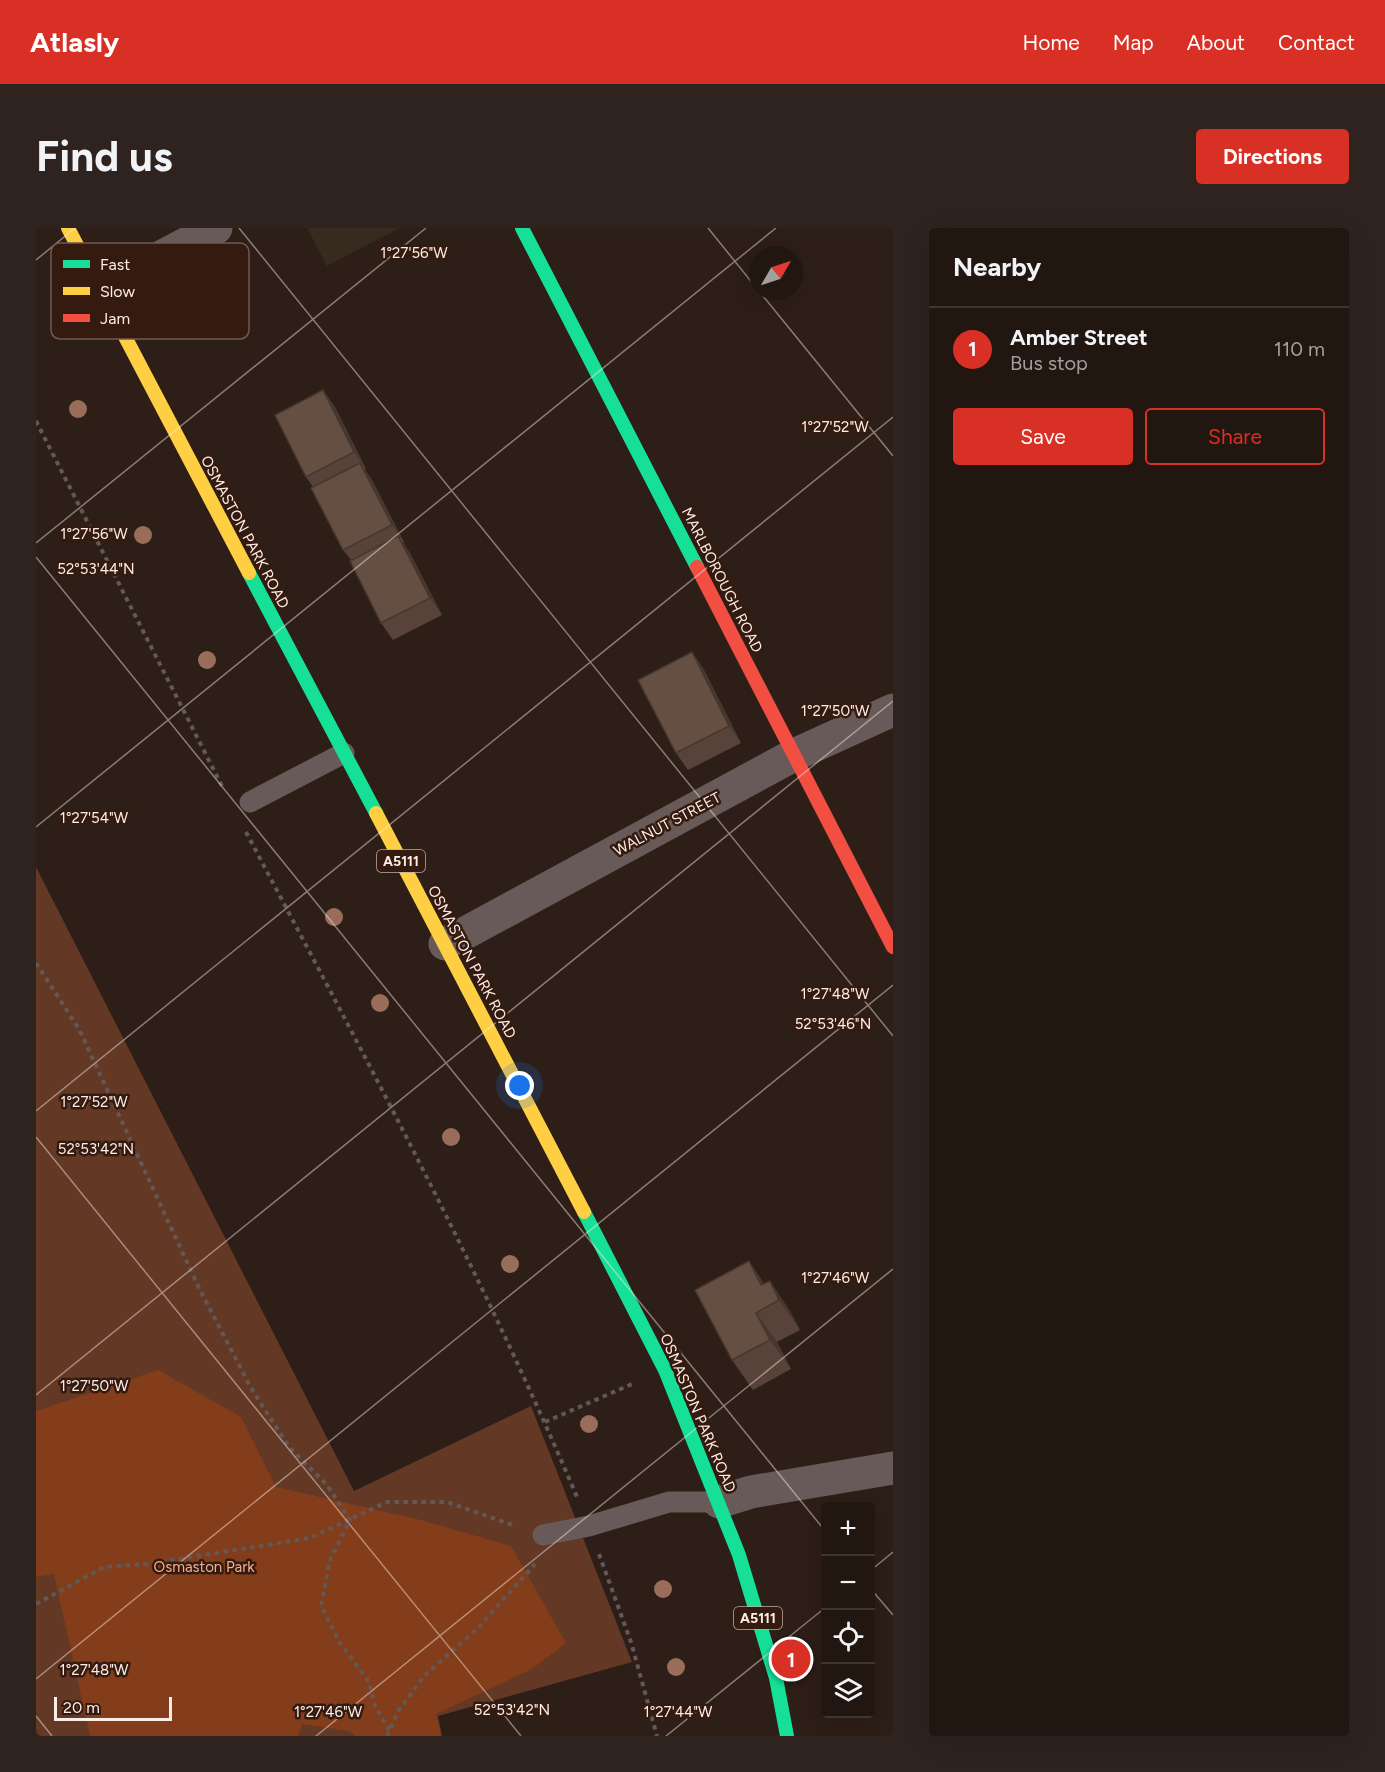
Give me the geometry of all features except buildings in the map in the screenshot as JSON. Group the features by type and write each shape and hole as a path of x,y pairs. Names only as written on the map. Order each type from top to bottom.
{"main road":[{"name":"OSMASTON PARK ROAD","path":"68,228 76,243"},
{"name":"MARLBOROUGH ROAD","path":"522,228 893,947"},
{"name":"OSMASTON PARK ROAD","path":"126,339 445,944 665,1370 739,1555 773,1667 787,1736"}],"street":[{"path":"187,243 216,228"},
{"name":"WALNUT STREET","path":"445,944 794,755 893,710"},
{"path":"718,1502 751,1492 893,1468"}],"lane":[{"path":"249,802 344,753"},
{"path":"543,1535 589,1526 669,1502 718,1502"}],"path":[{"path":"36,421 224,789"},
{"path":"246,831 411,1142 545,1422 589,1526 631,1642 657,1736"},
{"path":"36,963 84,1038 199,1288 251,1389 290,1447 327,1485 350,1520"},
{"path":"545,1422 665,1370"},
{"path":"36,1604 104,1567 147,1564 310,1538 387,1502 447,1502 543,1535 534,1566 503,1597 478,1628 424,1676 399,1710 387,1736"},
{"path":"350,1520 330,1560 321,1606 340,1643 369,1682 375,1706 389,1730"}],"shaded area":[{"path":"307,228 400,228 327,266"}],"green space":[{"name":"Osmaston Park","path":"36,867 354,1491 531,1406 632,1662 438,1716 442,1736 36,1736"},
{"path":"158,1370 241,1417 276,1487 421,1520 511,1546 566,1643 532,1669 436,1714 441,1736 355,1736 349,1731 302,1724 298,1736 90,1736 54,1574 36,1577 36,1411"}],"traffic: fast":[{"path":"522,228 697,567"},
{"path":"249,573 376,813"},
{"path":"584,1212 665,1370 739,1555 776,1678 787,1736"}],"traffic: slow":[{"path":"68,228 76,243"},
{"path":"126,339 249,573"},
{"path":"376,813 584,1212"}],"traffic: jam":[{"path":"697,567 893,947"}],"place":[{"name":"Amber Street","path":"791,1659"}]}
